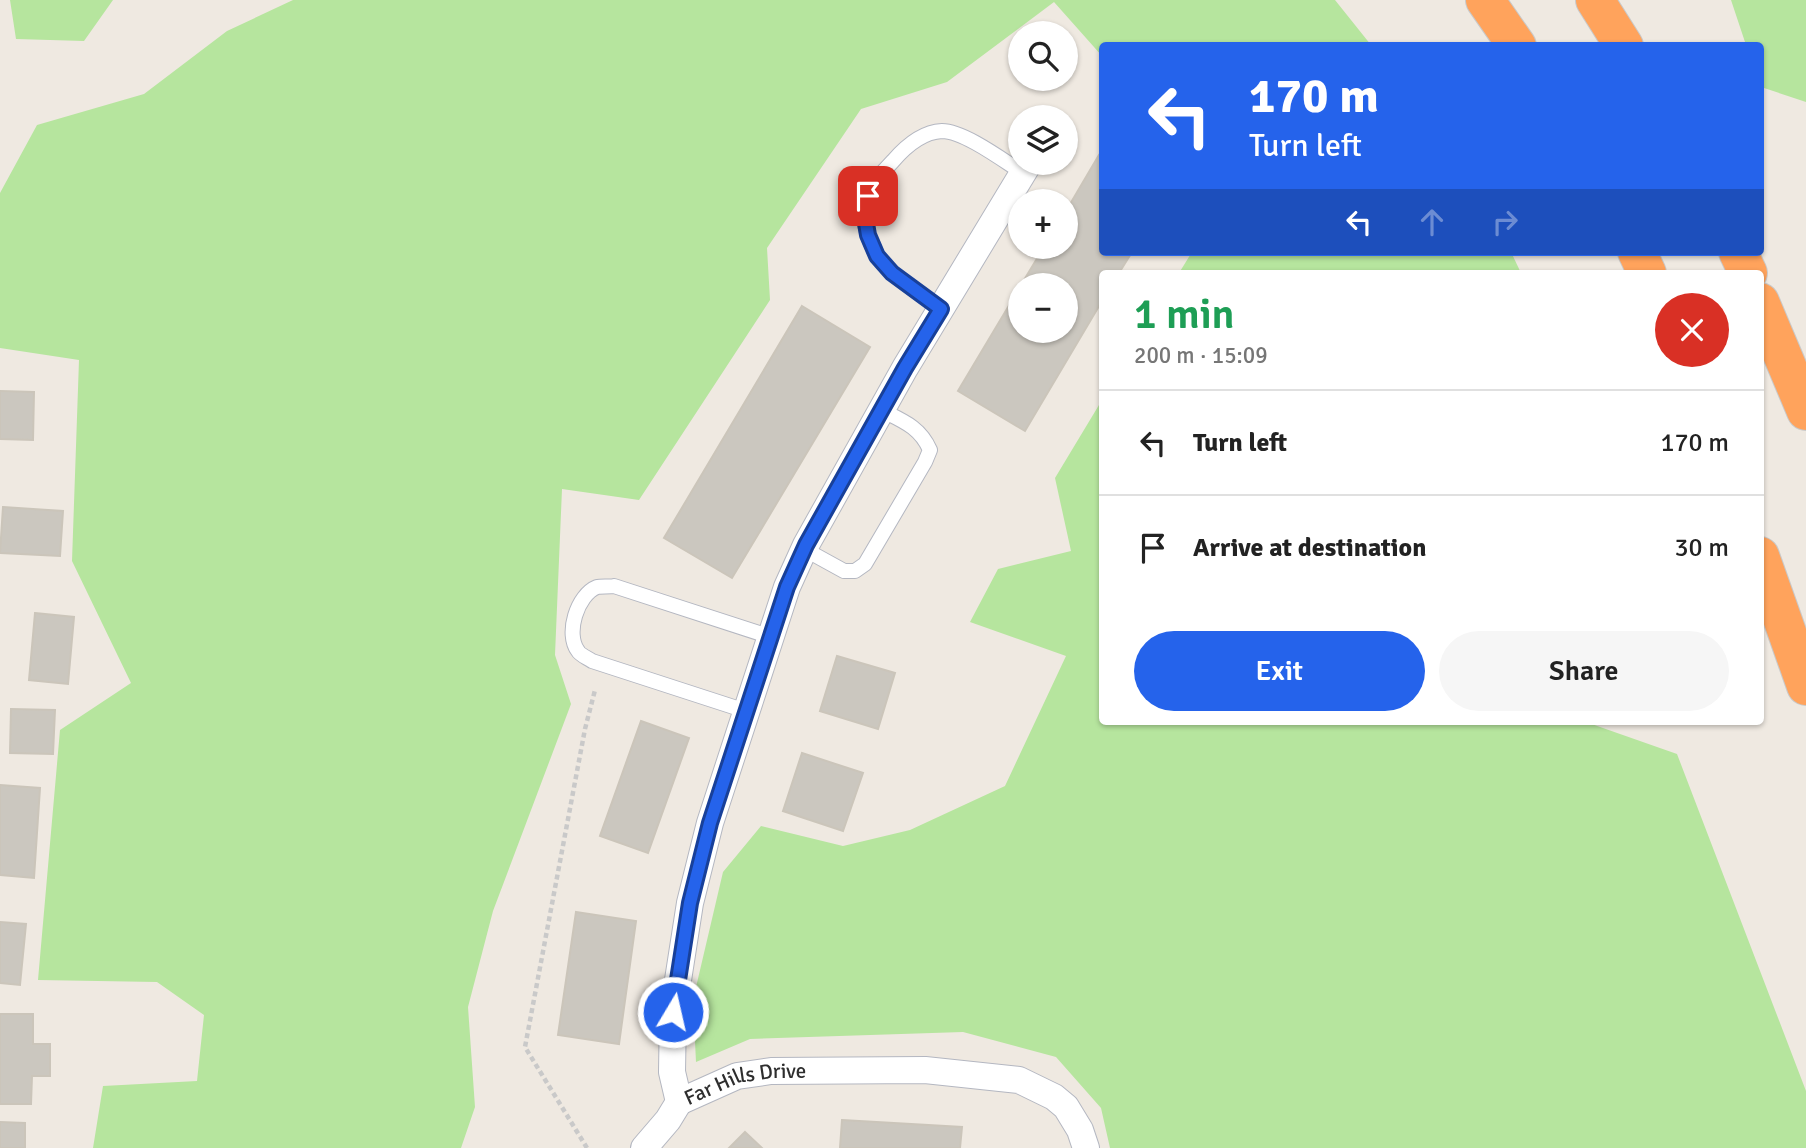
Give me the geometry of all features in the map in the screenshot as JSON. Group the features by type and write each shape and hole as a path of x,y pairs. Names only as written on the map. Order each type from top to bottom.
{"highway":[{"path":"1485,0 1514,42"},
{"path":"1595,0 1621,42"},
{"path":"1764,311 1806,411"},
{"path":"1764,567 1806,686"}],"street":[{"name":"Far Hills Drive","path":"1022,175 881,410 804,549 787,587 710,823 690,903 673,1012 672,1072 679,1102 737,1076 771,1071 925,1070 1019,1080 1054,1097 1066,1107 1080,1130 1086,1148"},
{"path":"645,1148 679,1102"}],"lane":[{"path":"941,309 892,273 877,256 868,235 864,212 868,196 882,172 904,148 925,135 943,131 962,135 1008,159"},
{"path":"804,549 844,571 855,571 865,564 925,462 930,450 925,438 914,428 881,410"},
{"path":"746,711 592,661 578,652 572,636 573,619 583,600 596,587 614,586 771,636"}],"path":[{"path":"587,1148 525,1047 585,729 595,690"}],"green space":[{"path":"10,0 113,0 84,41 16,39"},
{"path":"293,0 1335,0 1369,42 1099,42 1099,53 1078,29 1078,21 1071,21 1054,2 1029,21 1008,21 1008,36 947,82 861,109 767,248 770,300 639,500 562,489 555,655 571,704 493,911 468,1007 475,1107 461,1148 93,1148 103,1086 197,1081 204,1015 157,982 38,980 60,730 131,683 72,561 79,360 0,348 0,193 37,125 144,94 227,31"},
{"path":"1731,0 1806,0 1806,102 1764,88 1764,42 1745,42"},
{"path":"1190,256 1513,256 1520,270 1181,270"},
{"path":"1099,405 1099,725 1594,725 1677,754 1806,1091 1806,1148 1110,1148 1101,1108 1056,1057 963,1032 750,1039 696,1062 693,1000 723,872 761,826 843,846 910,830 1005,786 1066,656 970,622 998,569 1071,551 1055,478"}],"building":[{"path":"1099,155 1099,256 1130,256 1121,270 1099,270 1099,306 1078,342 1078,273 1028,273 1037,259 1078,259 1078,191"},
{"path":"802,306 870,347 732,578 664,538"},
{"path":"1008,307 1008,343 1077,343 1025,431 958,391"},
{"path":"0,391 34,392 33,440 0,439"},
{"path":"3,507 63,511 60,556 0,553"},
{"path":"35,613 74,617 68,684 29,680"},
{"path":"837,656 895,673 878,729 820,711"},
{"path":"11,709 55,710 53,754 10,753"},
{"path":"641,721 689,738 648,853 600,836"},
{"path":"802,753 863,773 843,831 783,811"},
{"path":"0,785 40,788 34,878 0,875"},
{"path":"576,912 636,921 619,1044 558,1035"},
{"path":"0,922 26,924 20,985 0,983"},
{"path":"0,1014 33,1014 33,1044 50,1044 50,1076 32,1076 31,1104 0,1104"},
{"path":"842,1120 962,1127 960,1148 840,1148"},
{"path":"0,1122 25,1123 25,1148 0,1148"},
{"path":"745,1132 762,1148 729,1148"}],"route":[{"path":"673,1012 690,903 710,823 787,587 806,545 941,309 892,273 877,256 868,235 864,212 868,196"}]}
